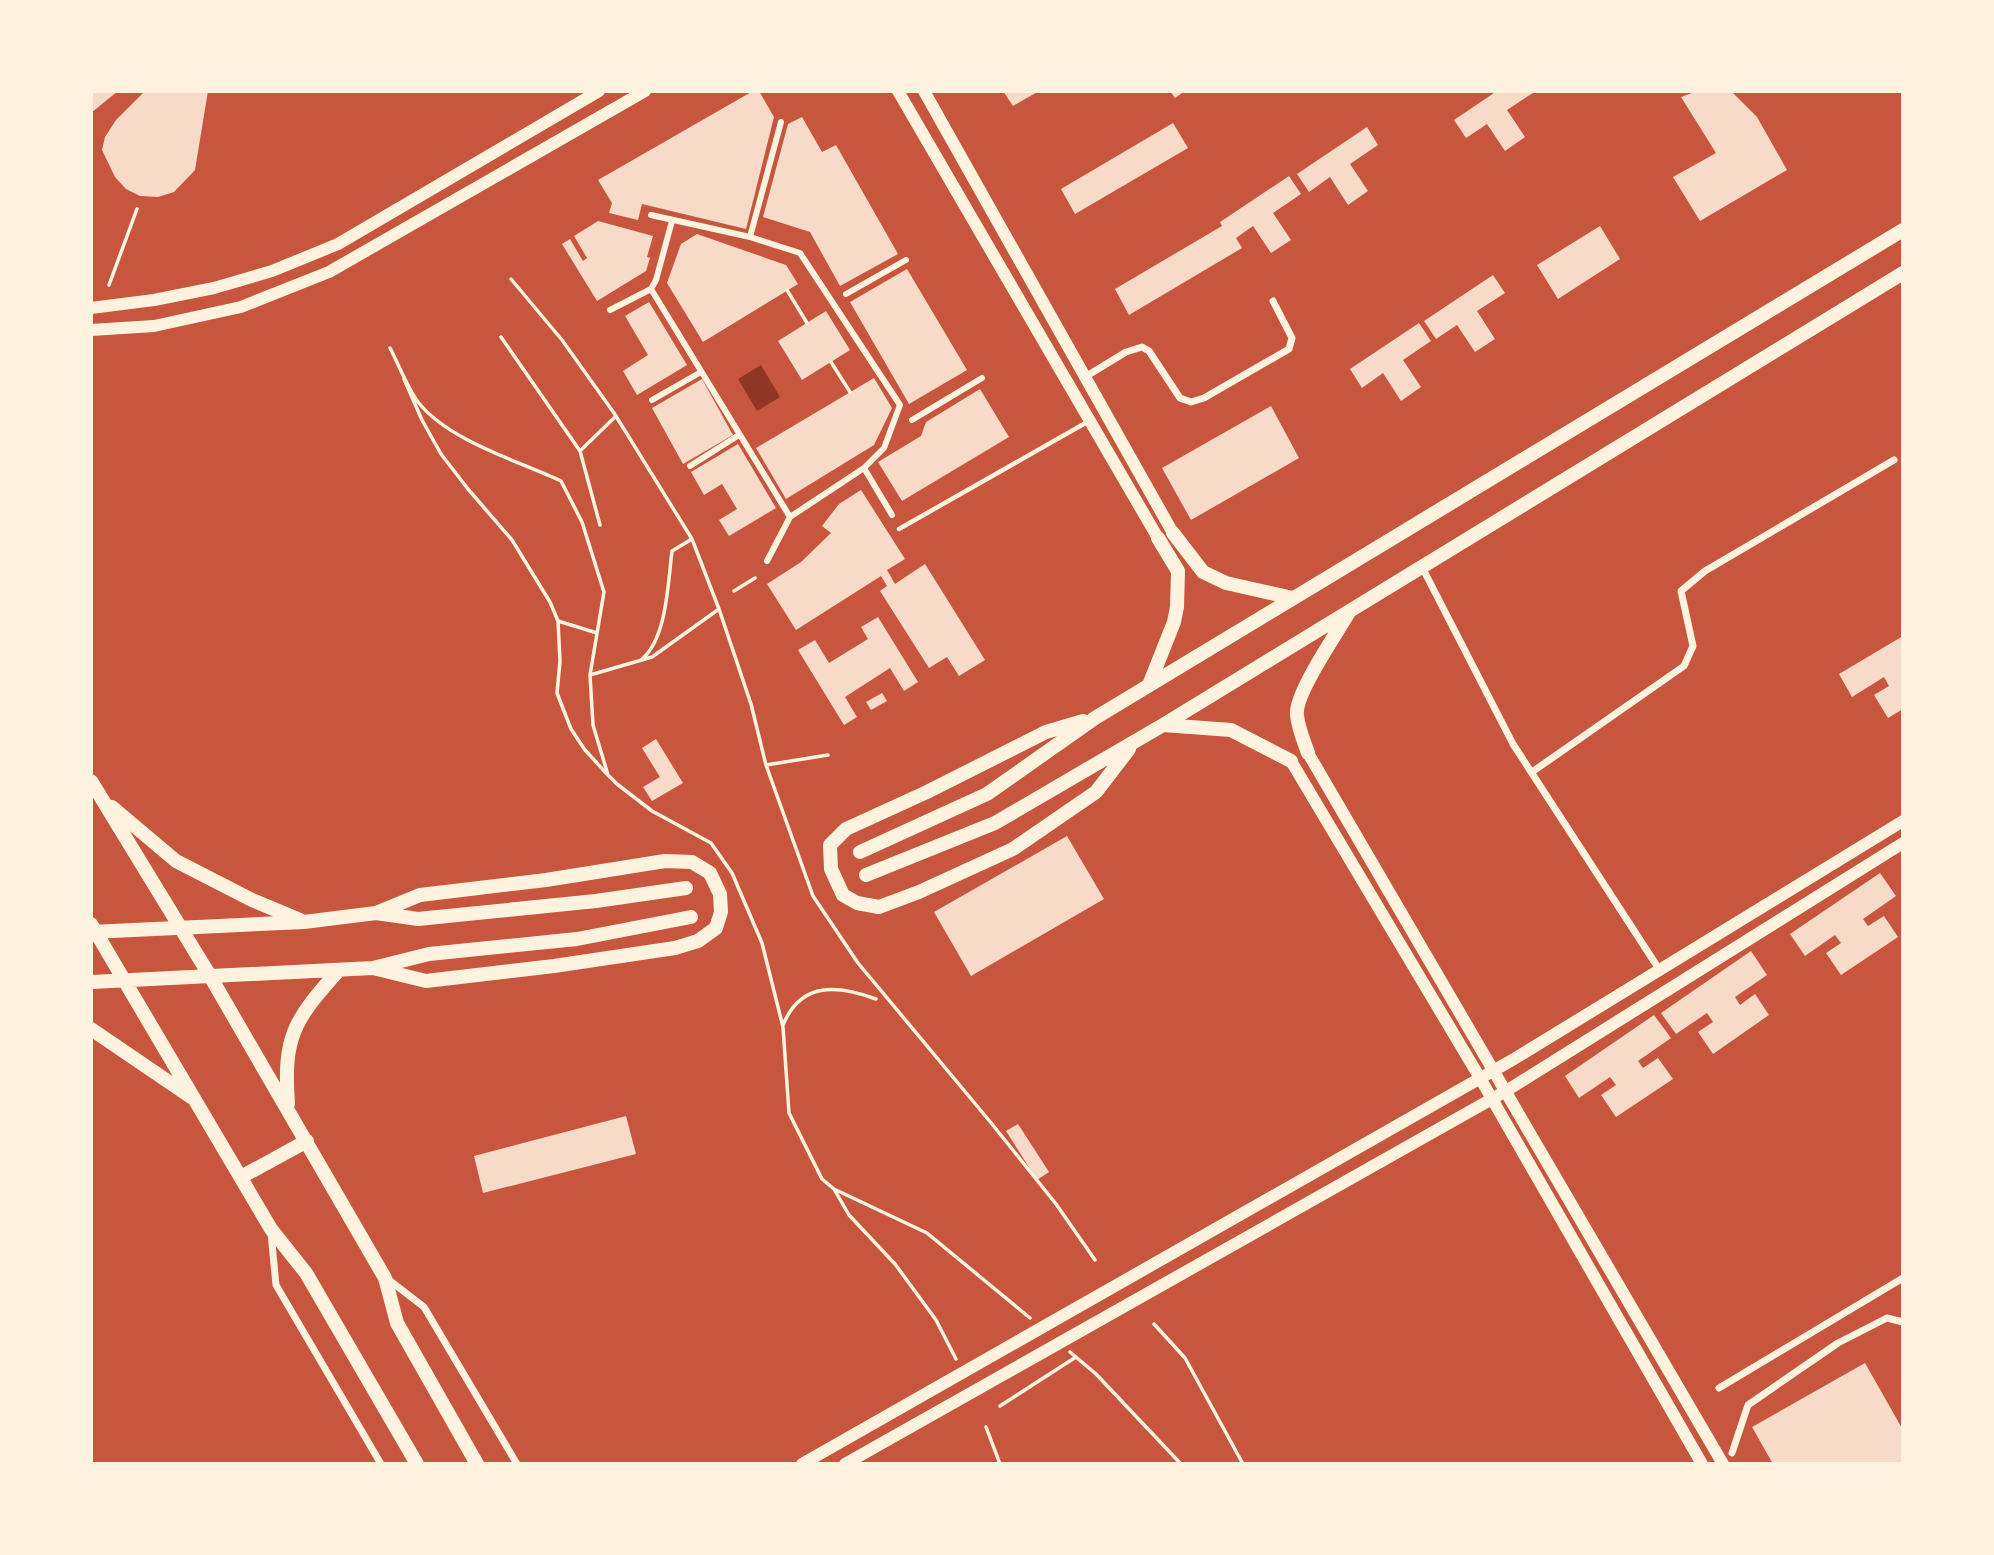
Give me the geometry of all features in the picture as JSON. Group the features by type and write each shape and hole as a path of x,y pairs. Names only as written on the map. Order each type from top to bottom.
{"main road":[{"path":"860,852 986,794 1095,718 1903,230"},
{"path":"866,875 995,823 1163,725 1903,272"},
{"path":"1172,533 1203,572 1226,583 1293,598"},
{"path":"1150,685 1177,607 1178,571 1158,538"},
{"path":"1308,753 1296,713 1310,674 1329,648 1350,611"},
{"path":"1095,718 1046,732 928,792 846,829 830,845 831,869 843,895 857,903 879,907 919,892 1013,849 1096,792 1134,742"},
{"path":"1163,725 1231,730 1291,761"},
{"path":"91,781 210,976 385,1278 397,1323 477,1464"},
{"path":"103,800 176,861 251,900 304,922"},
{"path":"93,929 304,922 376,913 420,895 546,880 665,861 692,862 710,873 720,894 721,912 716,928 698,941 675,948 426,981 373,968"},
{"path":"376,913 418,919 596,901 686,888"},
{"path":"91,982 373,968 429,954 577,939 691,917"},
{"path":"93,929 271,1229 306,1273 417,1464"},
{"path":"288,1109 286,1072 290,1042 297,1021 339,970"},
{"path":"91,1029 196,1100"},
{"path":"241,1177 307,1141"}],"street":[{"path":"91,308 154,300 214,288 272,271 338,244 599,91"},
{"path":"91,330 154,326 240,307 329,272 645,91"},
{"path":"898,91 1158,538"},
{"path":"924,91 1172,533"},
{"path":"750,237 781,122"},
{"path":"651,215 750,237 800,253 900,405 884,448 864,468 790,517 767,561"},
{"path":"610,310 651,289 656,280 672,221"},
{"path":"846,295 906,260"},
{"path":"651,289 790,517"},
{"path":"1085,377 1126,352 1142,347 1149,351 1180,398 1191,402 1204,398 1289,349 1292,338 1273,301"},
{"path":"652,400 701,372"},
{"path":"912,420 982,378"},
{"path":"690,466 739,435"},
{"path":"1532,772 1685,666 1693,646 1681,591 1705,571 1894,460"},
{"path":"864,468 892,515"},
{"path":"1422,567 1513,744 1657,966"},
{"path":"1308,753 1723,1464"},
{"path":"1291,761 1479,1078 1702,1464"},
{"path":"802,1464 1494,1070 1903,821"},
{"path":"845,1464 1506,1091 1903,843"},
{"path":"271,1229 276,1286 381,1464"},
{"path":"385,1278 424,1307 517,1464"},
{"path":"1719,1388 1903,1278"},
{"path":"1732,1453 1748,1405 1838,1343 1887,1318 1903,1322"}],"lane":[{"path":"898,529 1090,421"}],"path":[{"path":"108,285 137,209"},
{"path":"511,279 562,340 616,416 692,539 719,608 751,704 766,765 813,896 858,962 1056,1204 1095,1260"},
{"path":"787,290 807,323"},
{"path":"501,337 580,451 600,525"},
{"path":"608,775 593,725 590,675 604,592 582,522 561,481 481,447 439,423 418,401 390,348 422,420 441,454 512,540 538,580 558,621 560,661 557,693 571,729 585,750 608,775 617,784 652,811 711,843 732,873 762,943 783,1027 789,1113 822,1179 834,1189 927,1234 1031,1320"},
{"path":"831,362 850,392"},
{"path":"580,451 616,416"},
{"path":"638,662 650,652 660,627 672,551 692,539"},
{"path":"734,590 755,578"},
{"path":"590,675 652,657 719,608"},
{"path":"558,621 597,633"},
{"path":"766,765 828,755"},
{"path":"783,1027 789,1011 803,998 819,989 854,991 876,999"},
{"path":"834,1189 849,1215 895,1264 936,1320 958,1361"},
{"path":"1154,1324 1185,1358 1243,1464"},
{"path":"1067,1350 1096,1374 1181,1464"},
{"path":"1000,1406 1076,1357"},
{"path":"986,1427 1000,1464"}],"shaded area":[{"path":"761,365 780,397 757,411 738,379"}],"building":[{"path":"91,91 118,91 91,113"},
{"path":"145,91 208,91 195,170 174,192 158,197 140,196 126,189 115,177 102,150 105,137 116,120"},
{"path":"753,91 759,91 774,117 746,229 642,204 638,220 609,213 612,203 598,180"},
{"path":"1003,91 1039,91 1013,106"},
{"path":"1170,91 1185,91 1175,98"},
{"path":"1497,91 1536,91 1507,110 1525,137 1505,151 1487,124 1466,138 1454,120"},
{"path":"1697,91 1731,91 1757,117 1787,170 1700,221 1673,177 1716,153 1681,97"},
{"path":"802,117 822,152 836,145 898,254 840,286 810,232 763,217 788,124"},
{"path":"1173,123 1188,148 1075,214 1061,189"},
{"path":"1367,127 1378,145 1350,164 1368,191 1348,205 1330,177 1309,192 1297,174"},
{"path":"1289,176 1301,194 1273,213 1291,240 1271,253 1253,226 1236,238 1242,248 1129,315 1115,289 1222,226 1220,222"},
{"path":"598,221 653,236 646,271 597,301 562,244 570,239 583,261 587,258 574,236"},
{"path":"1600,226 1620,259 1558,299 1537,265"},
{"path":"697,234 786,265 798,284 703,342 667,283 681,244"},
{"path":"907,269 967,370 909,404 850,302"},
{"path":"1493,275 1505,293 1477,311 1495,339 1475,352 1457,325 1436,339 1424,321"},
{"path":"649,302 687,365 637,395 623,371 648,355 625,316"},
{"path":"826,311 850,350 802,380 778,341"},
{"path":"1419,323 1431,341 1403,360 1421,387 1401,401 1383,373 1362,388 1350,369"},
{"path":"874,378 892,408 874,445 786,499 756,448"},
{"path":"702,379 733,435 683,464 652,408"},
{"path":"980,389 1009,437 902,501 878,462 921,436 926,422"},
{"path":"1271,406 1299,458 1191,520 1162,468"},
{"path":"738,444 776,508 729,536 719,520 737,509 722,484 704,495 691,472"},
{"path":"861,490 905,559 887,570 895,584 925,564 985,660 959,676 947,657 929,668 880,591 887,586 881,576 796,630 767,584 801,562 831,533 822,526 839,504"},
{"path":"878,617 918,682 904,691 890,668 845,697 857,717 844,725 798,650 815,640 829,663 868,639 861,627"},
{"path":"1903,636 1903,709 1888,718 1874,695 1889,686 1884,677 1852,697 1839,674"},
{"path":"882,693 887,701 871,710 866,702"},
{"path":"656,739 683,783 652,801 643,787 660,777 642,748"},
{"path":"1067,836 1104,899 971,976 934,912"},
{"path":"1880,873 1896,896 1863,919 1868,926 1884,916 1898,937 1841,975 1826,953 1841,943 1835,935 1805,956 1790,934"},
{"path":"1751,951 1767,975 1735,997 1740,1005 1755,994 1769,1015 1713,1054 1698,1032 1713,1022 1707,1013 1676,1034 1661,1013"},
{"path":"1654,1015 1671,1038 1638,1061 1643,1068 1658,1058 1673,1079 1616,1117 1601,1095 1616,1085 1610,1077 1579,1098 1565,1076"},
{"path":"626,1116 636,1154 483,1193 474,1156"},
{"path":"1018,1124 1049,1172 1037,1180 1006,1131"},
{"path":"1865,1363 1903,1430 1903,1464 1773,1464 1752,1427"}]}
